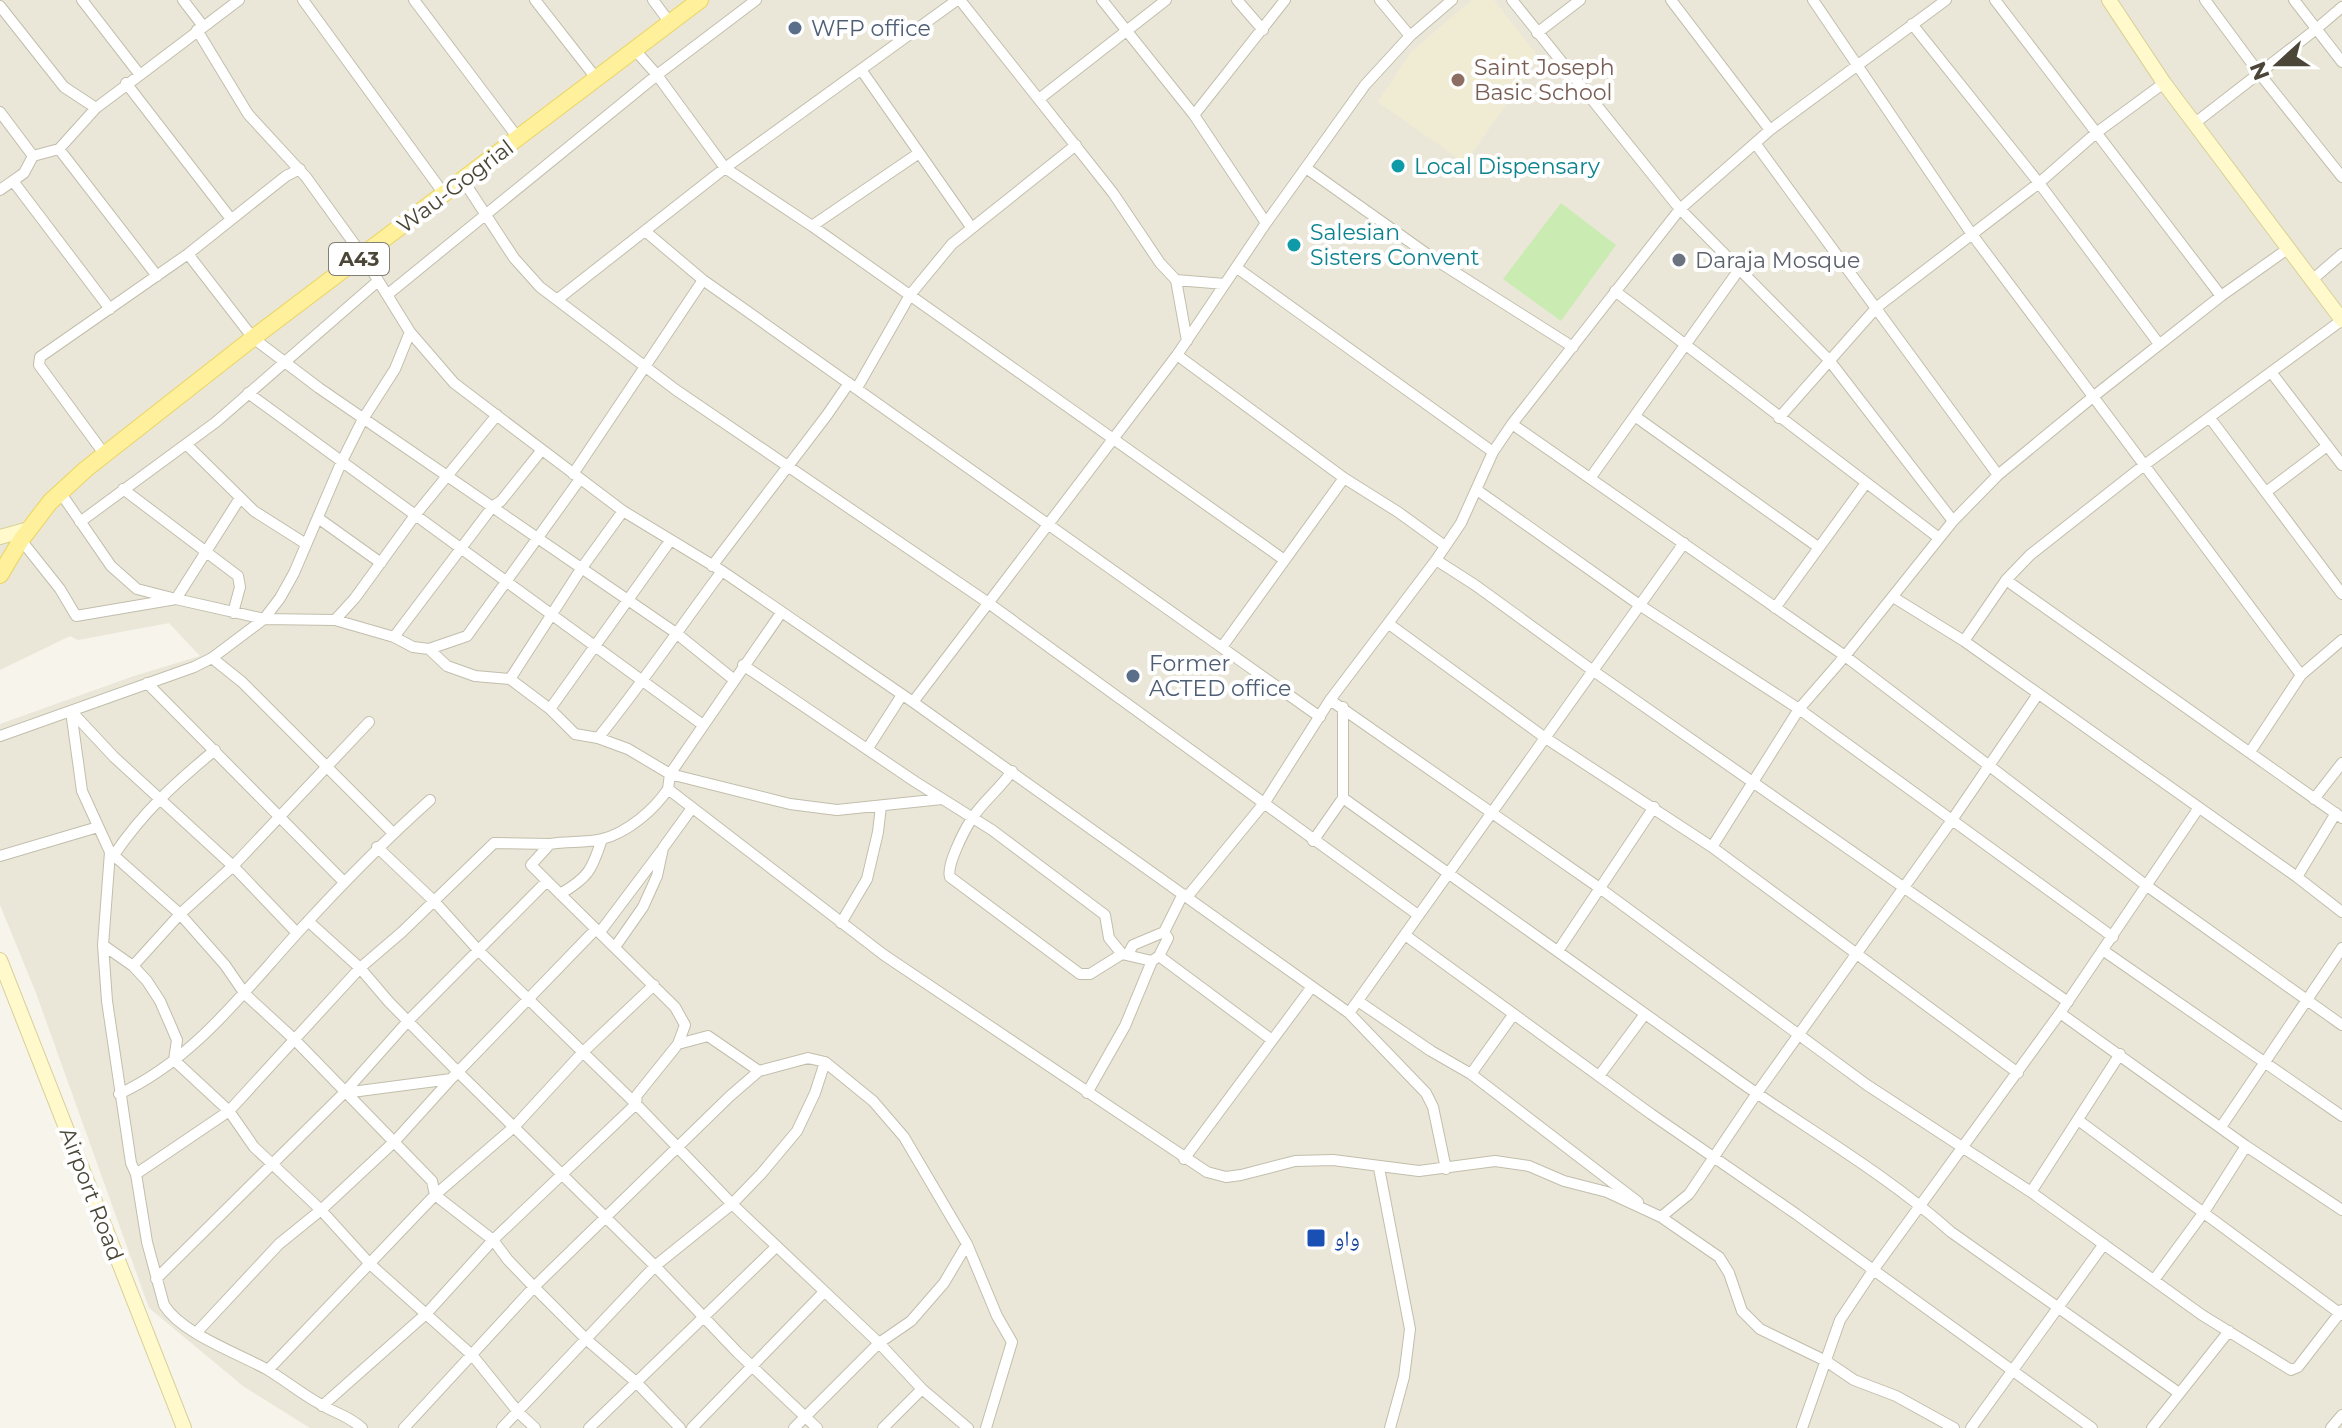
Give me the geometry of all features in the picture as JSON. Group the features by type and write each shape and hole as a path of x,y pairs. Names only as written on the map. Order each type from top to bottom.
{"main road":[{"name":"Wau-Gogrial","path":"0,575 25,535 60,492 105,455 253,338 700,0"}],"street":[{"path":"82,0 140,75"},
{"path":"183,0 248,114 300,169 363,256 410,332 454,383 623,511 717,569 913,702 1349,1013 1426,1093 1433,1107 1446,1169"},
{"path":"0,190 24,173 33,156 59,149 96,108 126,83 239,0"},
{"path":"303,0 444,194"},
{"path":"414,0 518,138"},
{"path":"535,0 596,78"},
{"path":"653,0 670,23"},
{"path":"387,295 657,75 756,0"},
{"path":"558,299 725,168 959,0 1076,145 1160,263 1176,280 1187,341"},
{"path":"1102,0 1194,115 1266,223"},
{"path":"1039,99 1166,0"},
{"path":"1237,0 1263,30"},
{"path":"1194,115 1285,0"},
{"path":"1380,0 1410,36"},
{"path":"913,702 1177,355 1365,85 1410,36 1452,0"},
{"path":"1512,0 1680,209 1829,360 1953,521"},
{"path":"1537,33 1580,0"},
{"path":"1671,0 1770,130"},
{"path":"1813,0 1971,233 2301,675"},
{"path":"1012,771 1000,789 972,818 948,867 953,881 1084,975 1125,954 1133,945 1164,932 1185,896 1265,802 1330,700 1436,560 1461,523 1493,452 1512,424 1680,209 1770,130 1946,0"},
{"path":"1995,0 2221,296"},
{"path":"1964,641 2006,580 2030,555 2143,466 2342,320 2164,83 2109,0"},
{"path":"2205,0 2342,177"},
{"path":"2294,0 2342,62"},
{"path":"0,6 64,87 96,108"},
{"path":"2195,123 2342,7"},
{"path":"1912,24 2039,183 2159,344"},
{"path":"635,50 725,168 812,226 1283,559"},
{"path":"862,71 971,227"},
{"path":"126,83 231,219"},
{"path":"1779,418 1877,307 2039,183 2096,133 2164,83"},
{"path":"0,112 33,156"},
{"path":"1755,143 1998,475"},
{"path":"598,738 645,681 788,464 853,386 910,295 952,244 1076,145"},
{"path":"59,149 157,276"},
{"path":"812,226 919,153"},
{"path":"1306,168 1434,259 1573,347"},
{"path":"105,455 39,361 40,357 188,254 286,176 300,169"},
{"path":"463,180 528,276 646,367 987,602 1418,915"},
{"path":"13,181 110,309"},
{"path":"645,231 703,280 1320,717"},
{"path":"1712,847 1799,709 1953,521 1998,475 2094,396 2221,296 2289,248"},
{"path":"188,254 253,338 363,419 676,633 733,679"},
{"path":"2312,280 2342,254"},
{"path":"1237,268 1493,452"},
{"path":"1591,477 1738,271"},
{"path":"60,492 111,566 137,589 264,619 335,620 394,637 413,647 429,649 467,636 539,537 703,280"},
{"path":"1176,280 1225,284"},
{"path":"80,522 187,445 378,281"},
{"path":"1615,291 1939,538"},
{"path":"0,736 194,667 212,658 264,619 294,573 341,463 363,419 395,369 410,332"},
{"path":"1177,355 1344,478 1445,546"},
{"path":"2271,372 2342,465"},
{"path":"248,393 341,463 554,613 703,725"},
{"path":"335,620 497,415"},
{"path":"1636,417 1818,547"},
{"path":"2210,418 2342,594"},
{"path":"1512,424 1845,656 2147,886 2342,1025"},
{"path":"187,445 254,511 306,544"},
{"path":"2266,492 2327,446"},
{"path":"394,637 493,506 501,501 541,451"},
{"path":"1222,647 1344,478"},
{"path":"1775,608 1866,483"},
{"path":"123,489 238,576 240,587 233,613"},
{"path":"1477,490 1641,606 1799,709 2113,937"},
{"path":"1,533 25,535 76,616 176,599 240,498"},
{"path":"510,679 581,569 623,511"},
{"path":"318,518 381,563"},
{"path":"550,709 670,541"},
{"path":"1349,1013 1684,543"},
{"path":"1436,560 2068,1002"},
{"path":"2006,580 2339,816 2297,877"},
{"path":"1893,597 1964,641 2342,912"},
{"path":"136,1174 229,1111 360,968 435,902 494,843 550,844 602,839 626,828 657,806 668,789 670,774 781,613"},
{"path":"1389,624 1544,737 1712,847 2018,1073"},
{"path":"2250,752 2301,675 2342,640"},
{"path":"429,649 447,666 475,676 510,679 550,709 575,734 598,738 628,749 670,774 790,804 837,810 942,799"},
{"path":"212,658 242,682 393,833"},
{"path":"743,665 1062,880 1105,915 1109,938 1125,954 1156,959 1272,1040"},
{"path":"147,683 344,882"},
{"path":"1661,1217 1689,1194 2038,694"},
{"path":"868,748 902,695"},
{"path":"1330,700 1493,811 1867,1085 2031,1192 2229,1331 2291,1370 2308,1358 2342,1313 2078,1120"},
{"path":"1313,841 1343,798 1343,707"},
{"path":"71,711 114,757 233,866 297,933"},
{"path":"71,711 82,791 112,853 125,868 180,914 225,965 245,994 395,1141 432,1181 435,1195 493,1240 534,1287 587,1340 636,1382 680,1428"},
{"path":"133,966 369,722"},
{"path":"215,750 160,797 112,853 103,945 107,1001 119,1094 147,1242 156,1279 170,1313 197,1332 268,1370 322,1406 347,1415 362,1428"},
{"path":"2314,799 2342,763"},
{"path":"668,789 884,955 1207,1172 1226,1177 1295,1161 1333,1160 1419,1171 1495,1161 1529,1166 1564,1181 1607,1192 1649,1210 1719,1257 1729,1273 1742,1311 1751,1323 1769,1335 1826,1361 1854,1380 1896,1396 1954,1428"},
{"path":"1343,798 1757,1093 1840,1147 1922,1206 1951,1232 2179,1393"},
{"path":"119,1094 150,1080 245,994 377,847 430,800"},
{"path":"841,923 867,879 881,806"},
{"path":"1558,951 1654,807"},
{"path":"197,1332 279,1244 321,1210 395,1141 454,1076 598,930 692,808"},
{"path":"1802,1428 1840,1320 2104,951 2198,809"},
{"path":"0,856 98,827"},
{"path":"560,894 582,881 593,867 602,839"},
{"path":"322,1406 427,1313 493,1240 636,1104 637,1095 678,1044 685,1025 675,1007 531,865 550,844"},
{"path":"377,847 636,1104 732,1204 879,1343 922,1389 968,1428"},
{"path":"615,947 643,907 657,876 663,848"},
{"path":"156,1279 344,1093 408,1021 547,881"},
{"path":"308,921 360,968 454,1076 514,1127 817,1428"},
{"path":"1087,1093 1125,1026 1168,938 1164,932"},
{"path":"1405,935 2092,1428"},
{"path":"103,945 133,966 147,981 168,1017 177,1040 174,1060"},
{"path":"2221,1127 2342,948"},
{"path":"2104,951 2342,1116"},
{"name":"Airport Road","path":"0,960 184,1428"},
{"path":"268,1370 435,1195 514,1127 582,1053 654,985"},
{"path":"1184,1159 1311,988"},
{"path":"1358,1001 1471,1074 1649,1210"},
{"path":"2060,1013 2246,1146 2342,1210"},
{"path":"1599,1076 1645,1014"},
{"path":"1471,1074 1513,1015"},
{"path":"678,1044 708,1036 759,1071"},
{"path":"2031,1192 2120,1054"},
{"path":"404,1428 534,1287 676,1146 759,1071 808,1058 825,1062 873,1101 904,1137 967,1244 981,1281 1012,1342 986,1428"},
{"path":"174,1060 229,1111 254,1147 321,1210 370,1264 473,1356 518,1412 535,1428"},
{"path":"502,1428 655,1266 732,1204 797,1131 825,1062"},
{"path":"344,1093 454,1076"},
{"path":"2154,1280 2204,1212 2246,1146"},
{"path":"1379,1168 1410,1329 1404,1377 1390,1428"},
{"path":"794,1428 879,1343 911,1321 944,1283 967,1244"},
{"path":"1971,1428 2104,1244"},
{"path":"589,1428 776,1247"},
{"path":"692,1428 824,1292"},
{"path":"2152,1428 2229,1331"},
{"path":"883,1428 922,1389"},
{"path":"2331,1428 2342,1415"}],"shaded area":[{"path":"0,0 2342,0 2342,1428 310,1428 243,1386 149,1308 36,993 0,905 0,724 200,656 169,623 78,640 70,636 0,670"},
{"name":"Saint Joseph Basic School","path":"1472,0 1494,0 1539,58 1465,163 1378,102 1411,52"}],"green space":[{"path":"1561,203 1616,245 1561,321 1503,279"}],"place":[{"name":"WFP office","path":"795,28"},
{"name":"Saint Joseph Basic School","path":"1458,80"},
{"name":"Local Dispensary","path":"1398,166"},
{"name":"Salesian Sisters Convent","path":"1294,245"},
{"name":"Daraja Mosque","path":"1679,260"},
{"name":"Former ACTED office","path":"1133,676"},
{"name":"واو","path":"1316,1238"}]}
